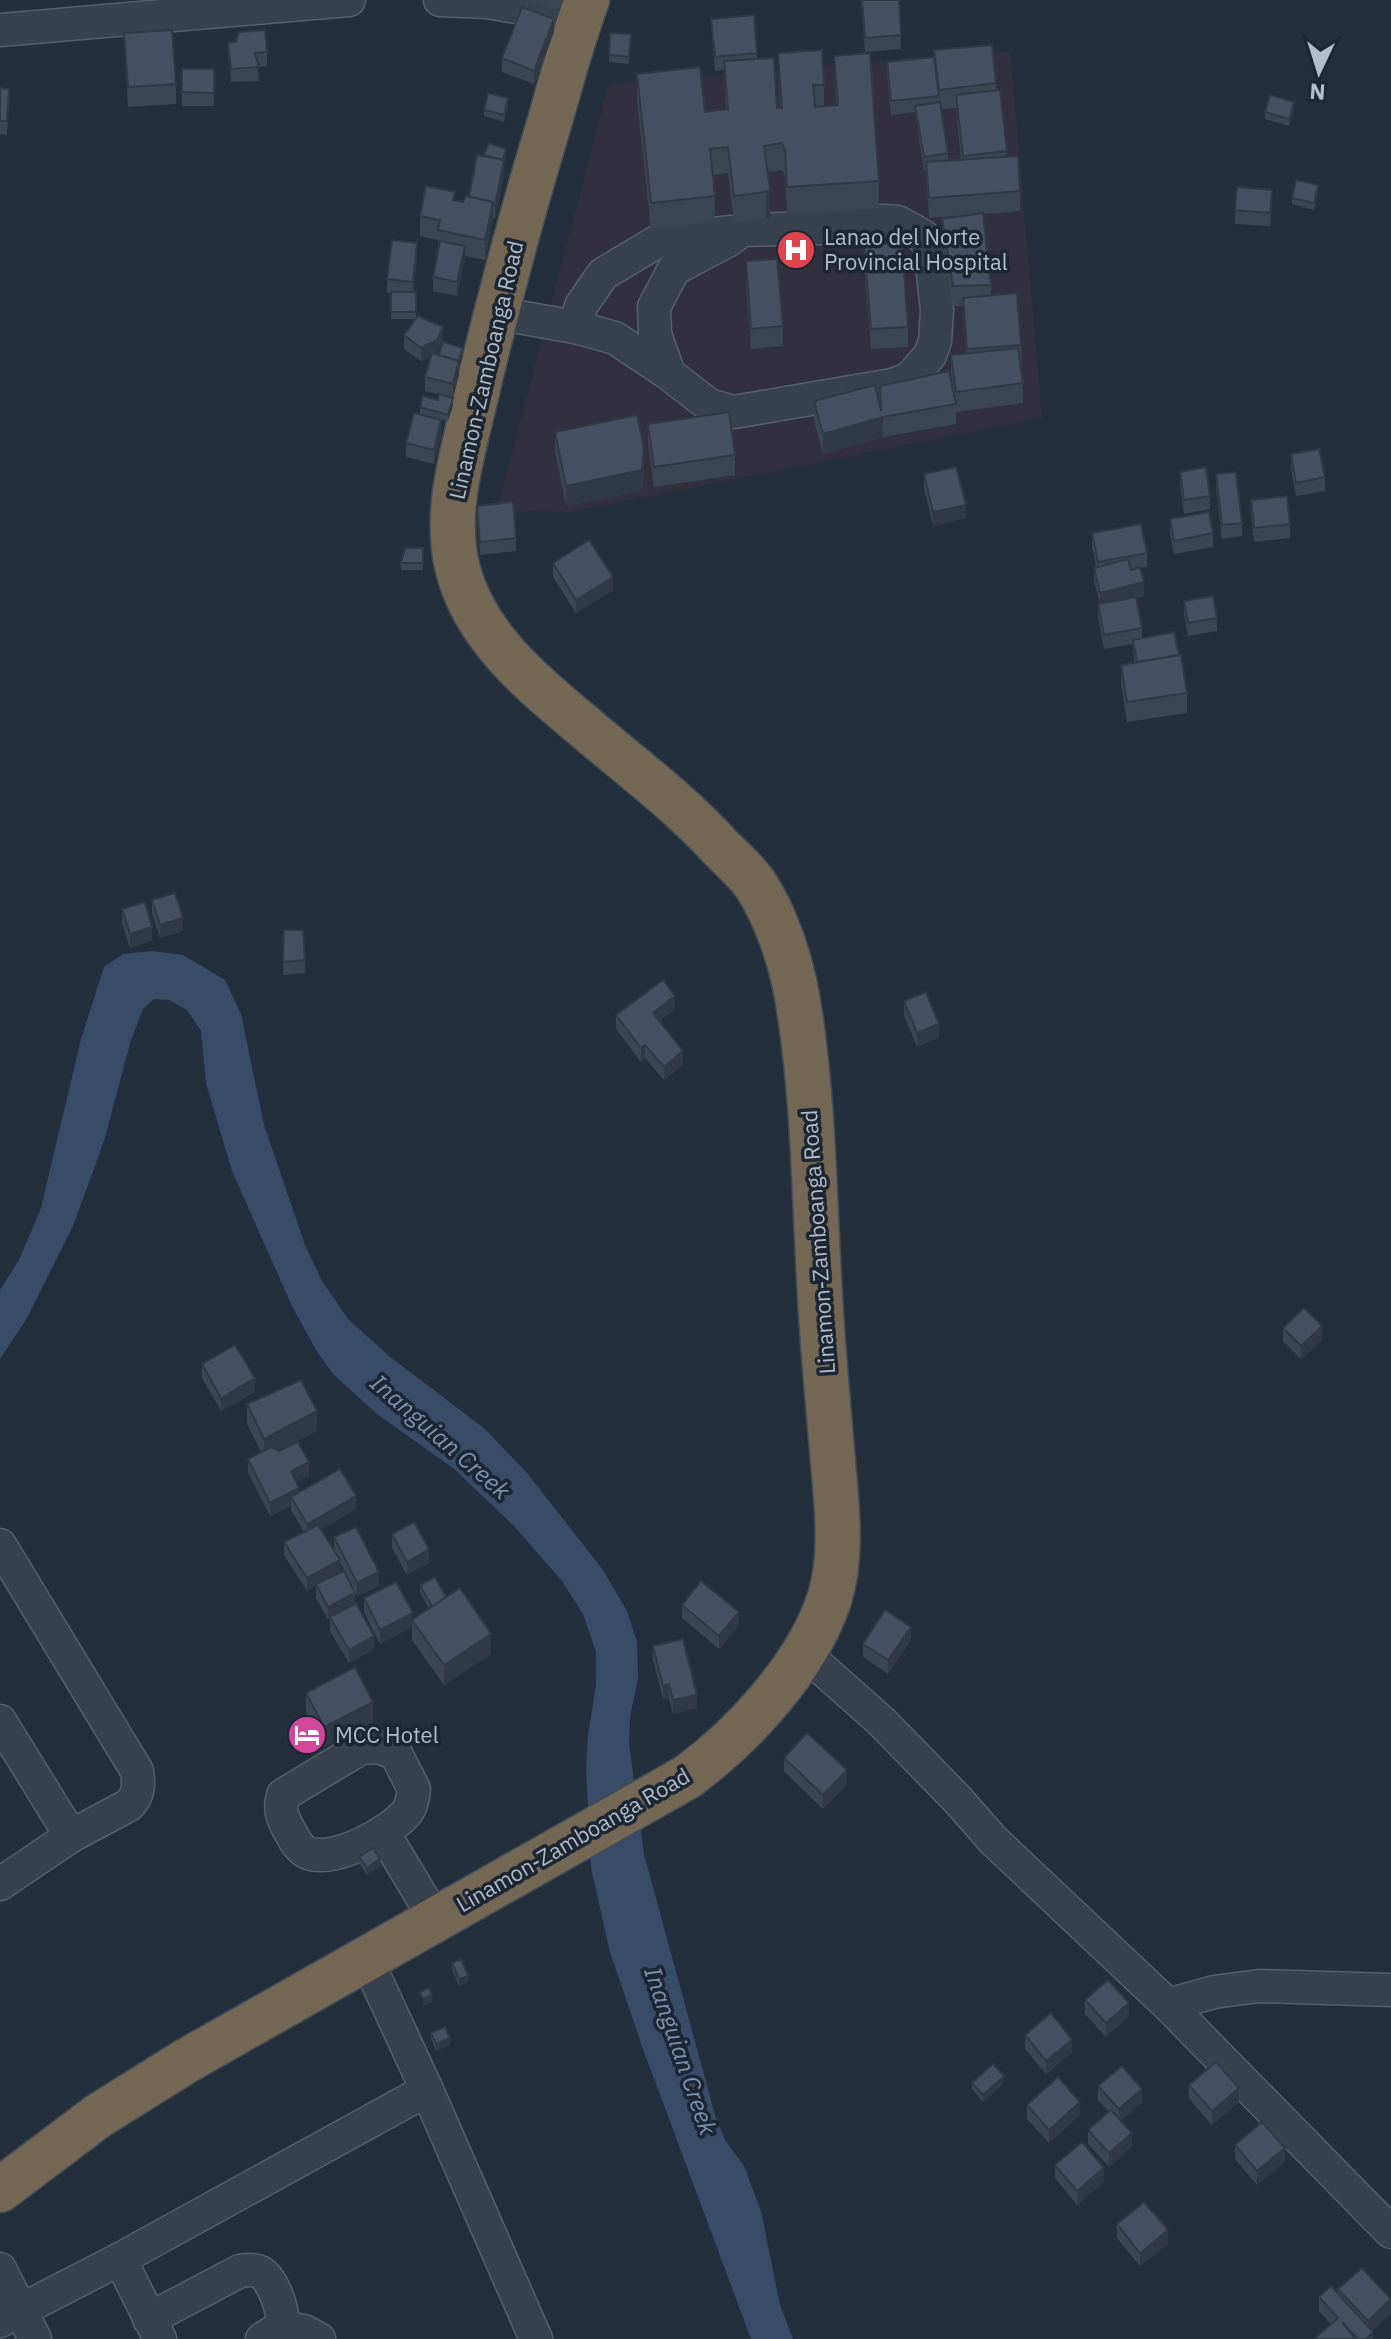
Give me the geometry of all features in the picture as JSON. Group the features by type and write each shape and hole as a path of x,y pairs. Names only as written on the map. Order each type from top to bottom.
{"highway":[{"name":"Linamon-Zamboanga Road","path":"4,2180 186,2061 687,1777 745,1728 803,1652 829,1600 835,1576 837,1499 821,1317 810,1117 797,993 779,932 754,883 698,823 505,656 480,620 458,571 453,530 456,486 496,313 583,9"}],"street":[{"path":"0,30 349,0"},
{"path":"440,0 583,9"},
{"path":"496,313 575,327 615,338 709,405 734,412 892,385 909,379 930,355 937,326 930,248 923,236 910,227 884,221 819,228 742,230 660,240 603,274 581,306 575,327"},
{"path":"669,374 655,334 654,307 674,269 742,230"},
{"path":"0,1545 137,1771 139,1785 129,1805 71,1836 0,1884"},
{"path":"803,1652 881,1721 993,1840 1168,2005 1391,2232"},
{"path":"0,1721 71,1836"},
{"path":"375,1836 427,1924"},
{"path":"367,1960 536,2339"},
{"path":"1168,2005 1214,1992 1259,1986 1391,1990"},
{"path":"11,2315 120,2259 427,2090"},
{"path":"120,2259 155,2329 240,2271 249,2269 261,2272 268,2280 282,2310 272,2333 304,2331 319,2339"},
{"path":"0,2269 11,2315 35,2339"}],"shaded area":[{"name":"Lanao del Norte Provincial Hospital","path":"1010,51 1042,418 571,512 497,511 609,83"}],"water":[{"name":"Inanguian Creek","path":"152,951 183,955 225,980 241,1014 264,1125 305,1245 322,1281 348,1319 389,1356 485,1429 527,1473 603,1570 627,1611 637,1642 638,1678 630,1717 629,1744 644,1854 715,2115 725,2140 744,2166 761,2211 780,2305 793,2339 751,2339 610,1952 591,1868 586,1768 596,1684 596,1652 583,1614 562,1581 513,1525 453,1468 377,1414 333,1374 316,1350 292,1306 232,1171 206,1083 201,1031 187,1010 169,1000 154,999 143,1009 131,1040 104,1141 73,1226 27,1318 0,1359 0,1290 19,1260 41,1208 81,1039 104,967 123,954"}],"building":[{"path":"862,0 899,0 901,35 865,38"},
{"path":"522,7 554,19 534,71 502,58"},
{"path":"754,15 757,53 715,57 711,19"},
{"path":"172,30 176,84 128,87 124,33"},
{"path":"265,30 267,52 255,53 259,67 231,69 228,43 236,42 239,32"},
{"path":"610,33 631,34 629,57 609,55"},
{"path":"992,45 996,83 939,90 934,50"},
{"path":"822,50 824,85 813,85 815,107 838,105 834,56 870,53 879,181 787,187 782,143 764,146 770,189 734,196 728,147 710,149 715,196 651,203 637,74 700,67 705,112 728,109 724,61 774,58 777,108 782,108 778,53"},
{"path":"934,57 939,96 891,101 887,62"},
{"path":"182,69 214,69 214,93 182,92"},
{"path":"0,88 9,89 7,121 0,121"},
{"path":"1000,90 1007,151 963,156 956,95"},
{"path":"488,93 508,98 504,115 484,110"},
{"path":"1270,95 1294,102 1289,119 1265,112"},
{"path":"940,102 948,153 924,157 915,106"},
{"path":"489,143 506,149 503,160 484,155"},
{"path":"477,155 504,160 495,205 469,197"},
{"path":"1018,156 1020,191 929,198 926,162"},
{"path":"1296,180 1318,185 1314,203 1292,198"},
{"path":"426,186 455,192 453,200 463,202 466,196 493,202 485,240 438,230 440,220 420,216"},
{"path":"1237,187 1272,190 1270,213 1235,210"},
{"path":"983,213 991,285 953,286 942,219"},
{"path":"392,240 417,243 413,282 387,279"},
{"path":"440,241 465,246 457,282 433,277"},
{"path":"902,242 908,327 871,329 864,245"},
{"path":"777,259 783,326 751,329 746,261"},
{"path":"391,292 416,292 416,312 391,312"},
{"path":"1017,293 1021,345 967,349 963,298"},
{"path":"418,316 443,327 437,340 421,348 404,335"},
{"path":"443,342 463,348 459,361 439,355"},
{"path":"1018,348 1023,383 956,392 951,355"},
{"path":"432,353 459,361 453,384 425,377"},
{"path":"949,371 956,404 883,417 823,434 814,401 875,385 881,411 880,386"},
{"path":"439,394 453,398 448,415 420,407 423,396 438,400"},
{"path":"729,412 735,455 654,467 648,424"},
{"path":"414,413 441,420 434,450 406,443"},
{"path":"637,415 644,448 642,470 566,486 555,432"},
{"path":"1319,449 1325,477 1296,483 1291,454"},
{"path":"956,467 966,505 933,512 924,474"},
{"path":"1206,467 1210,496 1184,500 1180,472"},
{"path":"1236,472 1242,523 1222,525 1216,474"},
{"path":"1287,496 1290,524 1254,528 1251,500"},
{"path":"513,502 516,538 480,542 477,506"},
{"path":"1209,512 1213,533 1174,541 1170,519"},
{"path":"1141,524 1147,553 1098,562 1092,533"},
{"path":"589,540 613,577 576,600 553,563"},
{"path":"405,548 423,548 423,563 401,563"},
{"path":"1128,559 1131,570 1140,567 1144,582 1100,593 1094,568"},
{"path":"1213,596 1217,618 1188,623 1184,601"},
{"path":"1136,597 1142,628 1104,635 1098,604"},
{"path":"1174,632 1179,655 1137,662 1133,640"},
{"path":"1181,655 1187,693 1127,702 1121,665"},
{"path":"175,893 183,918 160,925 152,900"},
{"path":"145,902 152,927 130,934 122,909"},
{"path":"284,930 303,930 305,960 283,962"},
{"path":"663,980 675,996 653,1013 683,1051 664,1067 645,1045 641,1048 616,1015"},
{"path":"926,992 939,1024 917,1033 904,1001"},
{"path":"1304,1308 1322,1326 1301,1346 1283,1328"},
{"path":"235,1345 255,1378 221,1398 202,1364"},
{"path":"301,1380 317,1411 264,1439 247,1404"},
{"path":"298,1442 309,1462 291,1471 299,1488 270,1503 248,1459 271,1447 279,1451"},
{"path":"340,1469 356,1496 307,1524 291,1497"},
{"path":"414,1522 429,1549 407,1562 392,1534"},
{"path":"318,1525 340,1560 307,1578 284,1542"},
{"path":"356,1527 379,1572 357,1583 334,1537"},
{"path":"344,1571 355,1593 328,1607 316,1584"},
{"path":"435,1577 446,1597 432,1607 420,1585"},
{"path":"701,1581 739,1612 719,1636 682,1605"},
{"path":"396,1582 413,1613 380,1630 364,1598"},
{"path":"460,1588 491,1634 444,1665 412,1620"},
{"path":"356,1603 374,1636 349,1650 330,1617"},
{"path":"885,1610 911,1627 888,1660 863,1644"},
{"path":"683,1639 697,1695 673,1700 669,1684 663,1686 653,1646"},
{"path":"355,1667 373,1702 324,1727 306,1693"},
{"path":"807,1733 847,1770 823,1795 784,1758"},
{"path":"373,1848 380,1859 367,1868 359,1857"},
{"path":"461,1959 468,1976 459,1979 452,1963"},
{"path":"1108,1980 1129,2003 1106,2023 1085,2000"},
{"path":"429,1988 432,1995 423,1999 420,1992"},
{"path":"1051,2013 1072,2040 1046,2061 1025,2035"},
{"path":"445,2027 450,2038 436,2044 431,2033"},
{"path":"1216,2062 1239,2088 1212,2111 1189,2085"},
{"path":"993,2064 1004,2076 983,2095 972,2083"},
{"path":"1122,2066 1142,2089 1119,2109 1098,2086"},
{"path":"1058,2077 1080,2102 1049,2130 1027,2105"},
{"path":"1111,2110 1132,2133 1109,2153 1088,2130"},
{"path":"1262,2122 1285,2148 1257,2171 1235,2145"},
{"path":"1082,2142 1104,2168 1077,2191 1055,2165"},
{"path":"1144,2202 1168,2230 1140,2253 1117,2224"},
{"path":"1362,2268 1391,2299 1368,2321 1338,2289"},
{"path":"1331,2286 1373,2332 1366,2339 1358,2339 1342,2322 1355,2339 1314,2339 1338,2318 1319,2297"}],"place":[{"name":"Lanao del Norte Provincial Hospital","path":"796,250"},
{"name":"MCC Hotel","path":"307,1735"}]}
